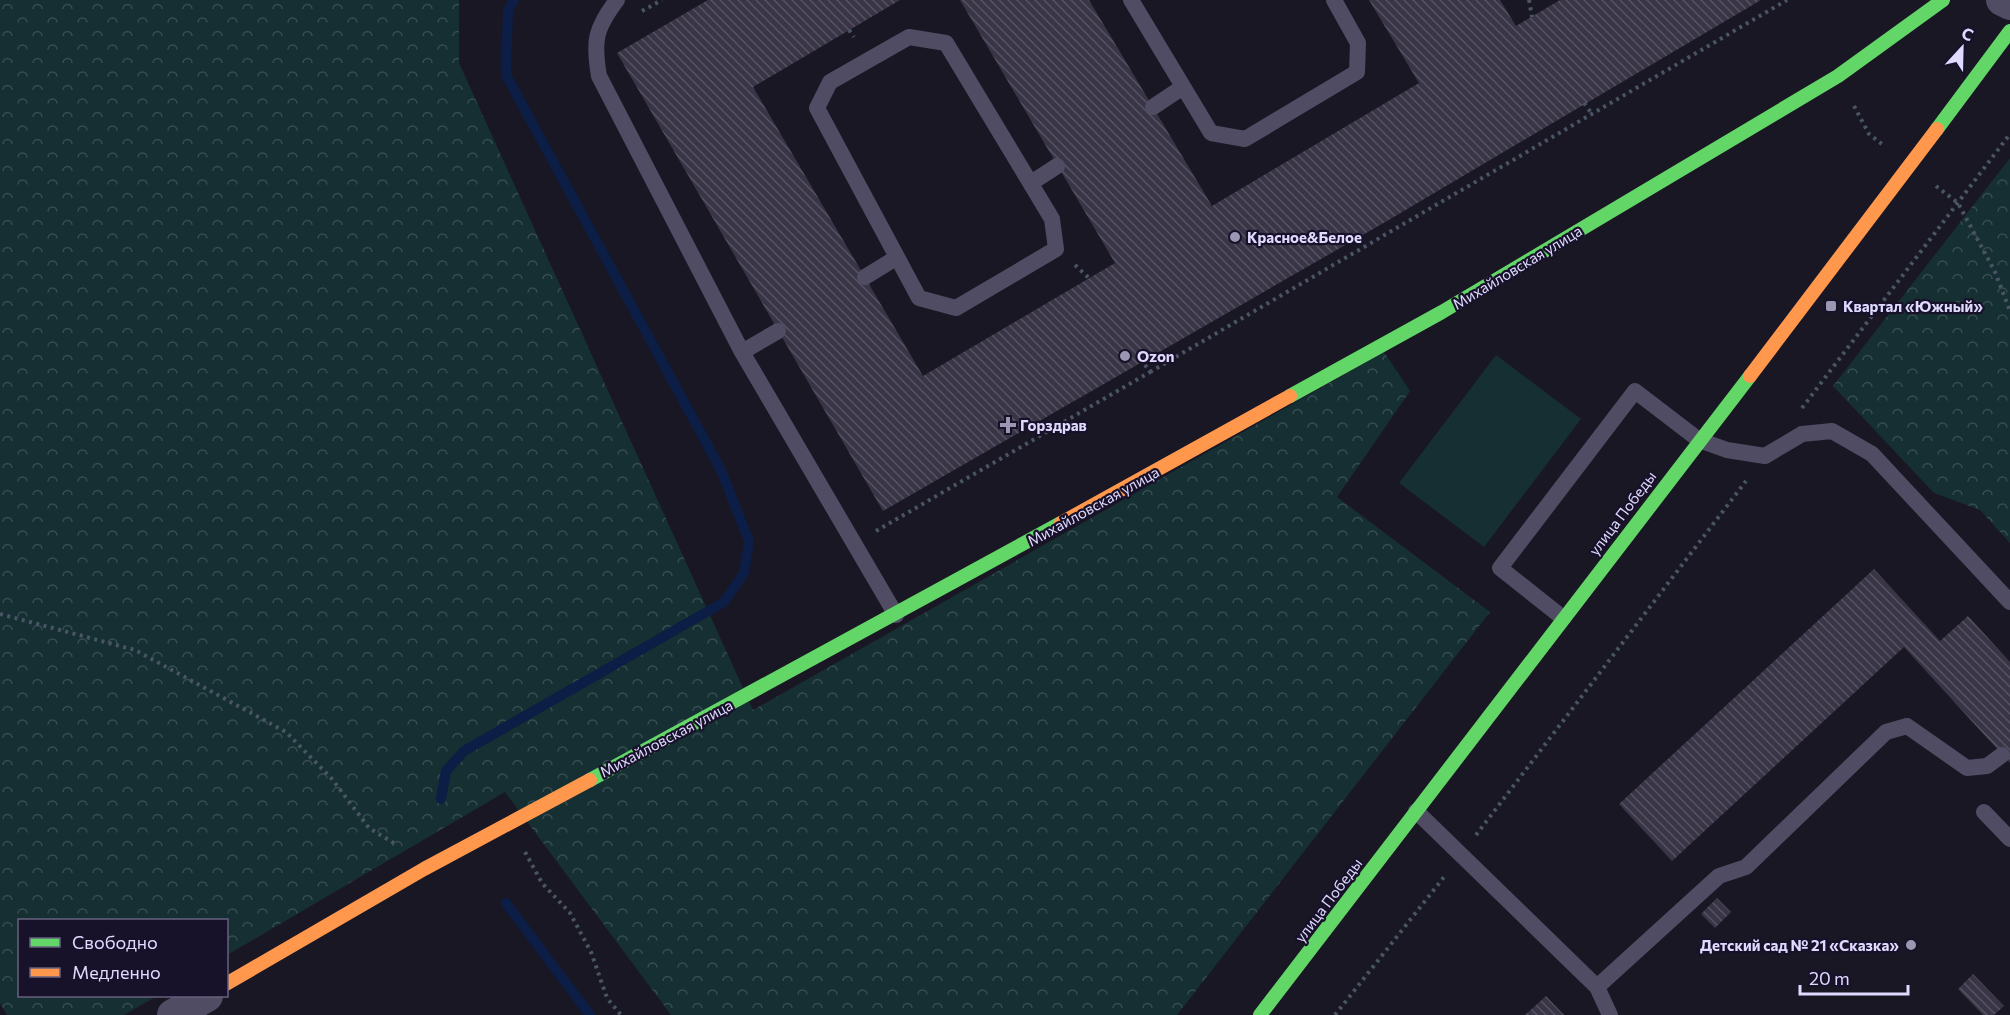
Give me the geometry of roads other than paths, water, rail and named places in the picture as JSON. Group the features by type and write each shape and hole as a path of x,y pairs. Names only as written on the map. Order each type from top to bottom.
{"street":[{"name":"Михайловская улица","path":"228,983 424,869 896,615 1442,312 1838,76 1943,0"},
{"path":"2002,0 2010,4"},
{"name":"улица Победы","path":"1260,1015 2010,31"},
{"path":"173,1015 205,997"}],"lane":[{"path":"617,0 603,18 594,47 599,76 742,352 896,615"},
{"path":"1131,0 1210,133 1245,139 1357,72 1358,43 1337,1"},
{"path":"909,37 946,42 1031,183 1052,219 1056,249 956,308 919,298 817,108 830,82 868,58 909,37"},
{"path":"1153,107 1183,87"},
{"path":"1031,183 1057,166"},
{"path":"865,278 896,258"},
{"path":"742,352 778,331"},
{"path":"1563,618 1500,568 1635,391 1699,440 1726,450 1765,456 1802,434 1832,431 1872,454 2010,602"},
{"path":"1597,987 1719,876 1746,867 1886,732 1907,726 1967,768 1987,766 2002,755"},
{"path":"1416,811 1597,987 1610,1015"},
{"path":"1984,812 2010,839"}],"waterway":[{"path":"441,799 446,771 464,751 724,602 744,573 749,541 721,470 506,75 508,10 514,0"},
{"path":"506,903 590,1015"}],"place":[{"name":"Красное&Белое","path":"1235,237"},
{"name":"Квартал «Южный»","path":"1831,306"},
{"name":"Ozon","path":"1125,356"},
{"name":"Горздрав","path":"1008,425"},
{"name":"Детский сад № 21 «Сказка»","path":"1911,945"}]}
